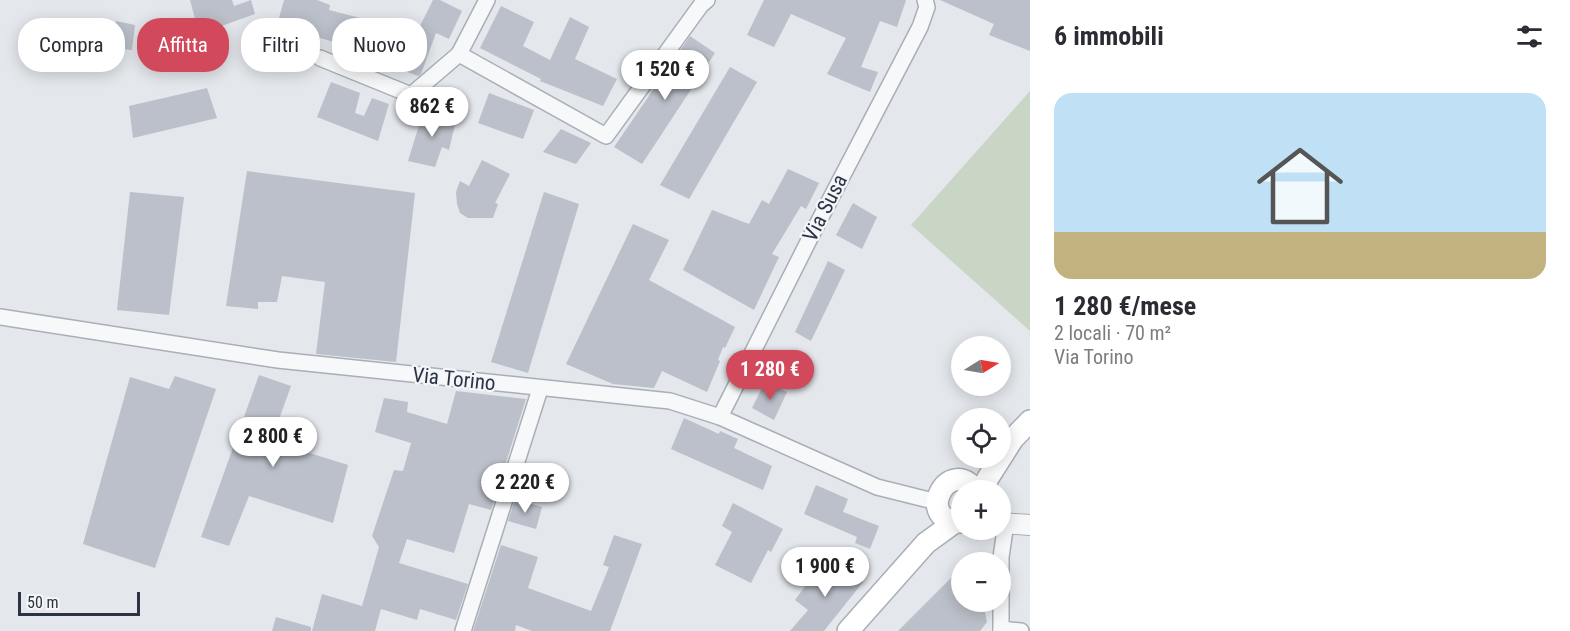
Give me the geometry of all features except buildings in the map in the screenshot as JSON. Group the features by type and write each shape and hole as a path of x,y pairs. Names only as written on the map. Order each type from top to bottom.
{"main road":[{"path":"1011,441 1030,421"},
{"path":"976,480 986,468"},
{"path":"848,631 926,543 951,509"}],"street":[{"path":"320,58 411,95 459,54 487,0"},
{"name":"Via Susa","path":"720,417 920,27 927,7 925,0"},
{"path":"459,54 606,136 702,2"},
{"name":"Via Torino","path":"0,317 278,360 540,389 655,398 720,417 859,480 893,492 922,489 951,498"},
{"path":"463,631 540,389"},
{"path":"1011,523 1030,525"},
{"path":"1001,540 1001,630 1021,631"}],"green space":[{"path":"1030,91 1030,331 911,225"}]}
